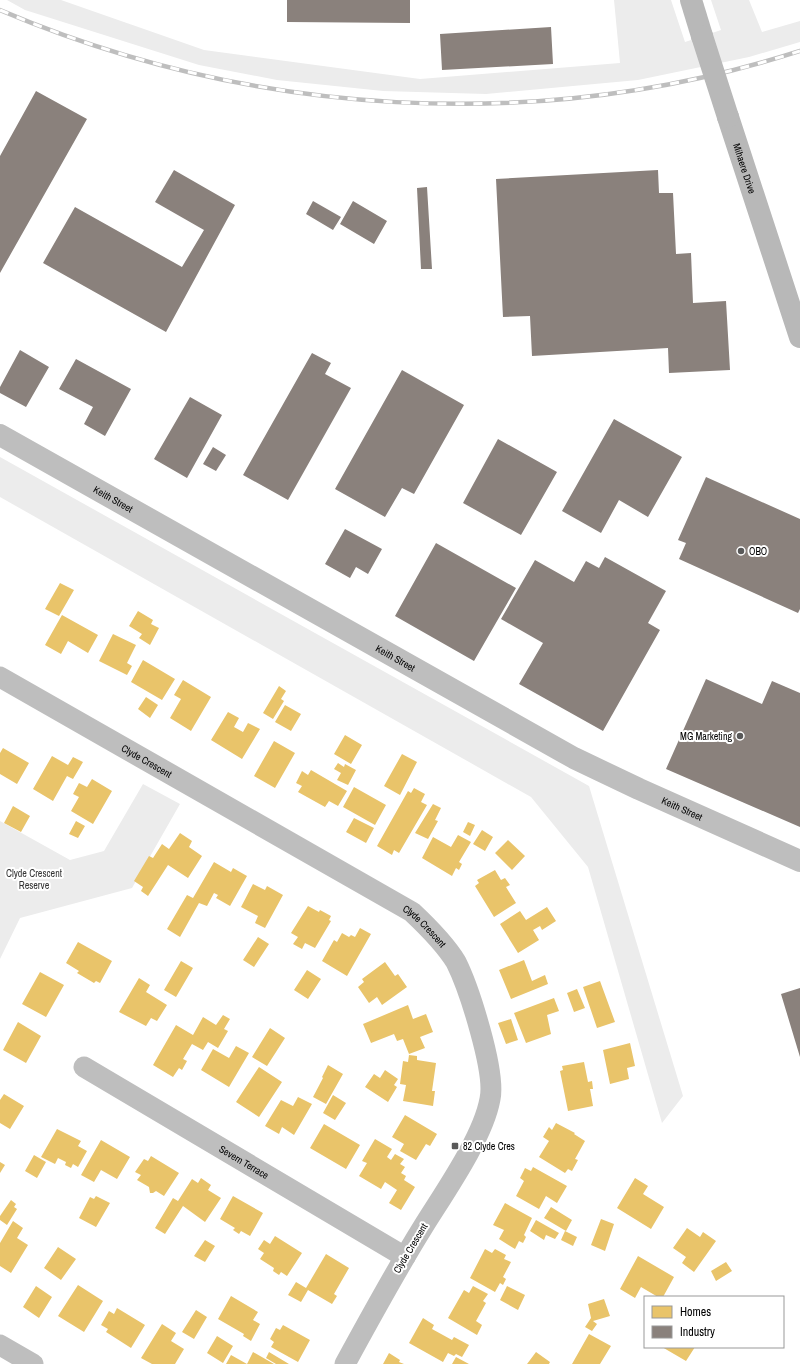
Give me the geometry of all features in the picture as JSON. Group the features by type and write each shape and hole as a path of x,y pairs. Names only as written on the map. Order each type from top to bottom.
{"main road":[{"name":"Mihaere Drive","path":"691,0 800,337"}],"street":[{"name":"Keith Street","path":"0,435 574,758 639,789 800,861"},
{"name":"Clyde Crescent","path":"0,677 296,844 412,912 430,928 455,962 468,993 489,1065 490,1099 481,1126 467,1154 405,1257 345,1364"},
{"name":"Severn Terrace","path":"84,1067 405,1257"},
{"path":"0,1345 33,1364"}],"green space":[{"path":"7,0 61,0 204,50 420,79 620,63 614,0 671,0 685,42 721,30 711,0 749,0 762,32 800,21 800,42 749,57 638,80 486,94 383,91 277,80 199,65 25,10"},
{"path":"0,457 589,786 683,1096 662,1123 588,867 531,797 0,497"},
{"name":"Clyde Crescent Reserve","path":"143,784 180,804 132,888 20,918 0,959 0,821 70,860 104,851"}],"building: Homes":[{"path":"60,583 74,590 59,616 45,609"},
{"path":"138,611 153,620 151,624 159,628 150,645 139,638 142,634 129,626"},
{"path":"62,615 98,635 88,653 68,641 61,654 45,645"},
{"path":"113,634 136,645 127,663 132,666 127,675 99,661"},
{"path":"143,660 175,679 162,700 131,682"},
{"path":"183,680 211,697 191,731 170,718 181,699 174,695"},
{"path":"279,686 286,691 281,699 284,701 273,719 263,713"},
{"path":"146,697 158,705 150,718 138,709"},
{"path":"285,705 301,714 291,731 275,722"},
{"path":"228,712 239,718 234,727 243,732 248,723 260,729 242,759 211,740"},
{"path":"345,735 362,745 351,764 334,754"},
{"path":"274,741 295,753 275,788 254,776"},
{"path":"3,748 29,763 17,784 0,774 0,753"},
{"path":"402,754 417,762 400,795 384,786"},
{"path":"52,756 68,765 73,757 83,762 73,779 67,776 53,801 33,789"},
{"path":"338,763 344,767 345,764 356,770 348,785 337,780 341,773 334,769"},
{"path":"311,770 347,791 338,806 329,801 325,807 298,792 302,786 296,783 302,771 308,775"},
{"path":"92,779 112,791 93,824 71,811 79,797 73,794 79,783 87,787"},
{"path":"354,787 386,805 375,825 343,807"},
{"path":"414,788 425,794 421,802 427,805 399,853 394,850 392,855 377,846 408,791 411,793"},
{"path":"433,804 441,808 435,820 438,821 428,839 415,833"},
{"path":"13,806 30,816 21,832 4,823"},
{"path":"354,818 374,828 366,843 346,832"},
{"path":"76,821 85,826 78,838 69,834"},
{"path":"468,822 475,825 470,836 463,832"},
{"path":"482,830 493,837 485,851 473,844"},
{"path":"180,833 192,841 189,847 202,856 188,878 168,865 148,896 141,891 143,887 134,881 149,856 153,858 162,844 169,849"},
{"path":"458,835 471,842 459,862 462,864 459,870 456,868 452,876 422,858 433,837 451,847"},
{"path":"508,840 525,856 512,870 495,853"},
{"path":"214,862 231,872 233,868 247,876 230,906 216,898 218,895 214,893 207,906 199,903 180,937 167,929 187,895 193,898"},
{"path":"495,870 501,880 505,878 510,885 506,887 516,903 494,917 475,886 479,883 477,880"},
{"path":"253,884 265,890 267,886 283,895 265,928 255,923 258,916 241,907"},
{"path":"308,906 331,916 329,920 331,921 315,948 305,943 302,949 293,944 298,937 291,933"},
{"path":"547,907 556,921 542,930 540,926 533,930 539,940 518,953 500,924 520,911 526,920"},
{"path":"360,928 371,934 347,976 322,961 334,940 337,942 342,933 349,937 351,935 355,937"},
{"path":"258,937 269,944 254,967 243,960"},
{"path":"78,942 112,961 100,983 96,981 94,983 77,973 79,971 66,963"},
{"path":"524,960 532,981 545,975 548,984 511,999 499,970"},
{"path":"181,961 193,968 176,997 164,990"},
{"path":"385,962 395,976 398,974 407,987 382,1005 377,997 369,1003 358,987 364,982 362,979"},
{"path":"307,970 321,979 308,999 294,990"},
{"path":"40,972 64,985 46,1017 22,1004"},
{"path":"139,978 150,985 146,992 167,1005 157,1021 151,1018 146,1026 119,1012"},
{"path":"600,981 615,1022 597,1028 583,987"},
{"path":"577,989 585,1008 574,1012 567,993"},
{"path":"554,998 559,1011 547,1015 551,1034 526,1043 514,1013"},
{"path":"408,1005 413,1019 426,1014 433,1032 420,1037 425,1048 409,1054 403,1039 397,1041 394,1034 371,1043 363,1024"},
{"path":"223,1015 230,1019 224,1029 228,1031 218,1048 208,1042 203,1050 192,1044 183,1059 187,1061 182,1070 179,1068 173,1077 153,1065 176,1025 193,1035 203,1017 216,1025"},
{"path":"511,1019 518,1040 506,1044 498,1023"},
{"path":"18,1022 41,1036 26,1063 3,1050"},
{"path":"270,1028 285,1038 267,1066 252,1057"},
{"path":"630,1043 635,1066 627,1068 629,1079 610,1084 603,1050"},
{"path":"236,1046 249,1053 229,1087 201,1070 213,1049 229,1058"},
{"path":"409,1055 417,1056 417,1060 436,1063 432,1091 435,1091 433,1106 403,1101 406,1085 400,1084 403,1061 408,1062"},
{"path":"584,1062 588,1082 592,1081 593,1089 590,1089 593,1106 568,1111 560,1071 563,1070 562,1066"},
{"path":"328,1065 343,1074 326,1104 313,1097"},
{"path":"259,1067 282,1082 259,1117 236,1102"},
{"path":"385,1070 398,1079 394,1085 397,1087 388,1102 365,1087 374,1074 380,1078"},
{"path":"4,1094 24,1106 10,1129 0,1123 0,1100"},
{"path":"333,1095 346,1103 335,1120 323,1113"},
{"path":"298,1097 312,1104 294,1135 282,1127 279,1134 265,1126 281,1100 293,1106"},
{"path":"405,1115 437,1134 430,1146 426,1144 416,1160 400,1151 404,1144 392,1137"},
{"path":"556,1123 575,1133 574,1134 585,1141 575,1159 578,1160 572,1171 568,1169 565,1173 539,1157 549,1141 543,1137 549,1127 552,1130"},
{"path":"324,1124 360,1145 346,1169 310,1148"},
{"path":"57,1129 81,1141 78,1146 87,1151 78,1167 73,1164 71,1168 65,1165 66,1162 58,1158 55,1164 41,1157"},
{"path":"375,1139 392,1149 387,1157 391,1160 395,1154 404,1159 400,1164 405,1167 401,1173 406,1176 404,1180 415,1187 401,1210 389,1203 397,1190 385,1182 381,1189 359,1176 367,1163 362,1161"},
{"path":"101,1140 130,1157 117,1179 101,1170 94,1182 81,1175"},
{"path":"34,1155 46,1162 37,1178 25,1171"},
{"path":"151,1156 179,1173 164,1196 156,1191 150,1193 149,1187 137,1180 141,1175 135,1172 144,1159 148,1161"},
{"path":"0,1162 5,1165 0,1173"},
{"path":"533,1167 567,1186 557,1203 546,1196 539,1209 516,1196 524,1181 520,1178 525,1168 531,1171"},
{"path":"201,1178 211,1185 208,1190 221,1198 205,1222 183,1206 165,1234 155,1228 173,1198 178,1201 192,1179 198,1183"},
{"path":"635,1178 648,1186 643,1194 664,1207 651,1229 617,1208"},
{"path":"96,1196 110,1203 96,1227 79,1218 90,1197 94,1199"},
{"path":"233,1196 263,1213 250,1236 241,1231 239,1234 233,1230 235,1228 220,1219"},
{"path":"11,1200 16,1204 14,1207 17,1209 7,1225 0,1220 0,1216"},
{"path":"505,1203 532,1218 524,1235 526,1237 523,1243 519,1241 515,1249 499,1239 504,1230 493,1225"},
{"path":"551,1207 572,1220 566,1231 544,1218"},
{"path":"601,1219 614,1224 605,1251 591,1245"},
{"path":"536,1220 559,1233 555,1239 546,1235 544,1240 530,1231"},
{"path":"13,1221 23,1228 17,1238 28,1245 11,1273 0,1266 0,1243"},
{"path":"687,1228 700,1237 703,1232 716,1241 694,1272 682,1263 686,1257 673,1248"},
{"path":"565,1231 577,1237 573,1246 561,1240"},
{"path":"275,1236 302,1253 287,1276 281,1272 279,1275 273,1271 274,1268 260,1259 264,1253 258,1249 264,1240 270,1244"},
{"path":"205,1240 215,1246 205,1262 194,1256"},
{"path":"58,1247 76,1259 61,1280 44,1268"},
{"path":"485,1249 492,1253 495,1249 506,1255 504,1259 511,1262 503,1277 506,1279 503,1285 500,1283 495,1292 470,1278"},
{"path":"326,1254 349,1268 334,1294 337,1296 332,1304 308,1290 301,1302 288,1295 296,1282 306,1288"},
{"path":"638,1256 674,1277 664,1296 656,1296 641,1287 635,1298 620,1289"},
{"path":"726,1262 732,1271 716,1281 711,1271"},
{"path":"78,1285 103,1301 84,1332 58,1316"},
{"path":"36,1286 52,1297 39,1318 23,1307"},
{"path":"473,1286 488,1294 483,1301 486,1303 476,1321 482,1325 477,1335 448,1318 464,1290 469,1293"},
{"path":"507,1286 525,1295 518,1310 500,1300"},
{"path":"231,1296 258,1312 253,1320 260,1324 251,1341 243,1336 244,1334 218,1319"},
{"path":"604,1299 610,1316 593,1321 597,1324 592,1331 585,1327 591,1318 588,1304"},
{"path":"117,1308 145,1325 131,1348 106,1332 108,1329 101,1325 109,1311 114,1314"},
{"path":"196,1310 207,1317 194,1339 182,1332"},
{"path":"423,1318 434,1325 432,1329 452,1340 454,1337 469,1345 462,1357 456,1354 454,1356 448,1353 443,1362 409,1343"},
{"path":"162,1324 176,1333 171,1341 184,1349 175,1364 152,1364 141,1358"},
{"path":"283,1325 310,1340 298,1362 271,1347 274,1342 270,1339 276,1328 280,1330"},
{"path":"589,1334 611,1346 600,1364 572,1364"},
{"path":"217,1336 233,1346 223,1363 207,1353"},
{"path":"664,1348 694,1348 686,1361"},
{"path":"253,1352 274,1364 247,1364"},
{"path":"269,1352 289,1364 276,1364 266,1358"},
{"path":"536,1352 550,1362 549,1364 527,1364"},
{"path":"389,1353 400,1360 399,1362 404,1364 383,1364"},
{"path":"231,1355 247,1364 226,1364"},
{"path":"456,1357 469,1364 452,1364"}],"building: Industry":[{"path":"287,0 410,0 410,23 287,22"},
{"path":"551,27 553,64 442,70 440,34"},
{"path":"36,91 87,119 0,273 0,156"},
{"path":"174,170 235,205 166,332 43,263 75,207 182,267 204,230 155,202"},
{"path":"658,170 659,193 673,193 676,254 691,253 693,303 726,301 730,370 669,373 668,348 532,356 530,316 503,317 496,179"},
{"path":"427,187 432,269 421,269 417,188"},
{"path":"313,201 341,217 333,230 306,214"},
{"path":"353,201 387,221 374,244 340,224"},
{"path":"20,350 49,367 26,407 0,393 0,387"},
{"path":"312,353 331,363 325,374 351,388 288,500 243,475"},
{"path":"76,359 131,389 105,436 84,424 93,407 59,389"},
{"path":"402,370 464,405 414,494 402,488 385,517 335,489"},
{"path":"190,397 222,415 187,478 154,459"},
{"path":"614,419 682,457 648,517 619,500 601,533 562,511"},
{"path":"498,439 557,472 521,535 463,503"},
{"path":"213,447 226,455 216,471 203,464"},
{"name":"OBO","path":"706,477 800,519 800,609 798,613 679,559 686,543 678,540"},
{"path":"345,529 382,549 368,574 356,567 350,578 325,564"},
{"path":"436,543 516,588 474,661 395,616"},
{"path":"605,557 666,591 648,623 660,630 603,731 519,684 543,643 501,619 535,560 574,582 586,561 599,568"},
{"name":"MG Marketing","path":"706,679 762,704 772,681 800,693 800,827 666,769"},
{"path":"800,988 800,1057 781,994"}],"railway":[{"path":"0,10 96,46 194,73 295,92 396,102 498,103 600,95 701,78 800,51"}],"place":[{"name":"OBO","path":"741,551"},
{"name":"MG Marketing","path":"740,736"},
{"name":"82 Clyde Cres","path":"455,1146"}]}
